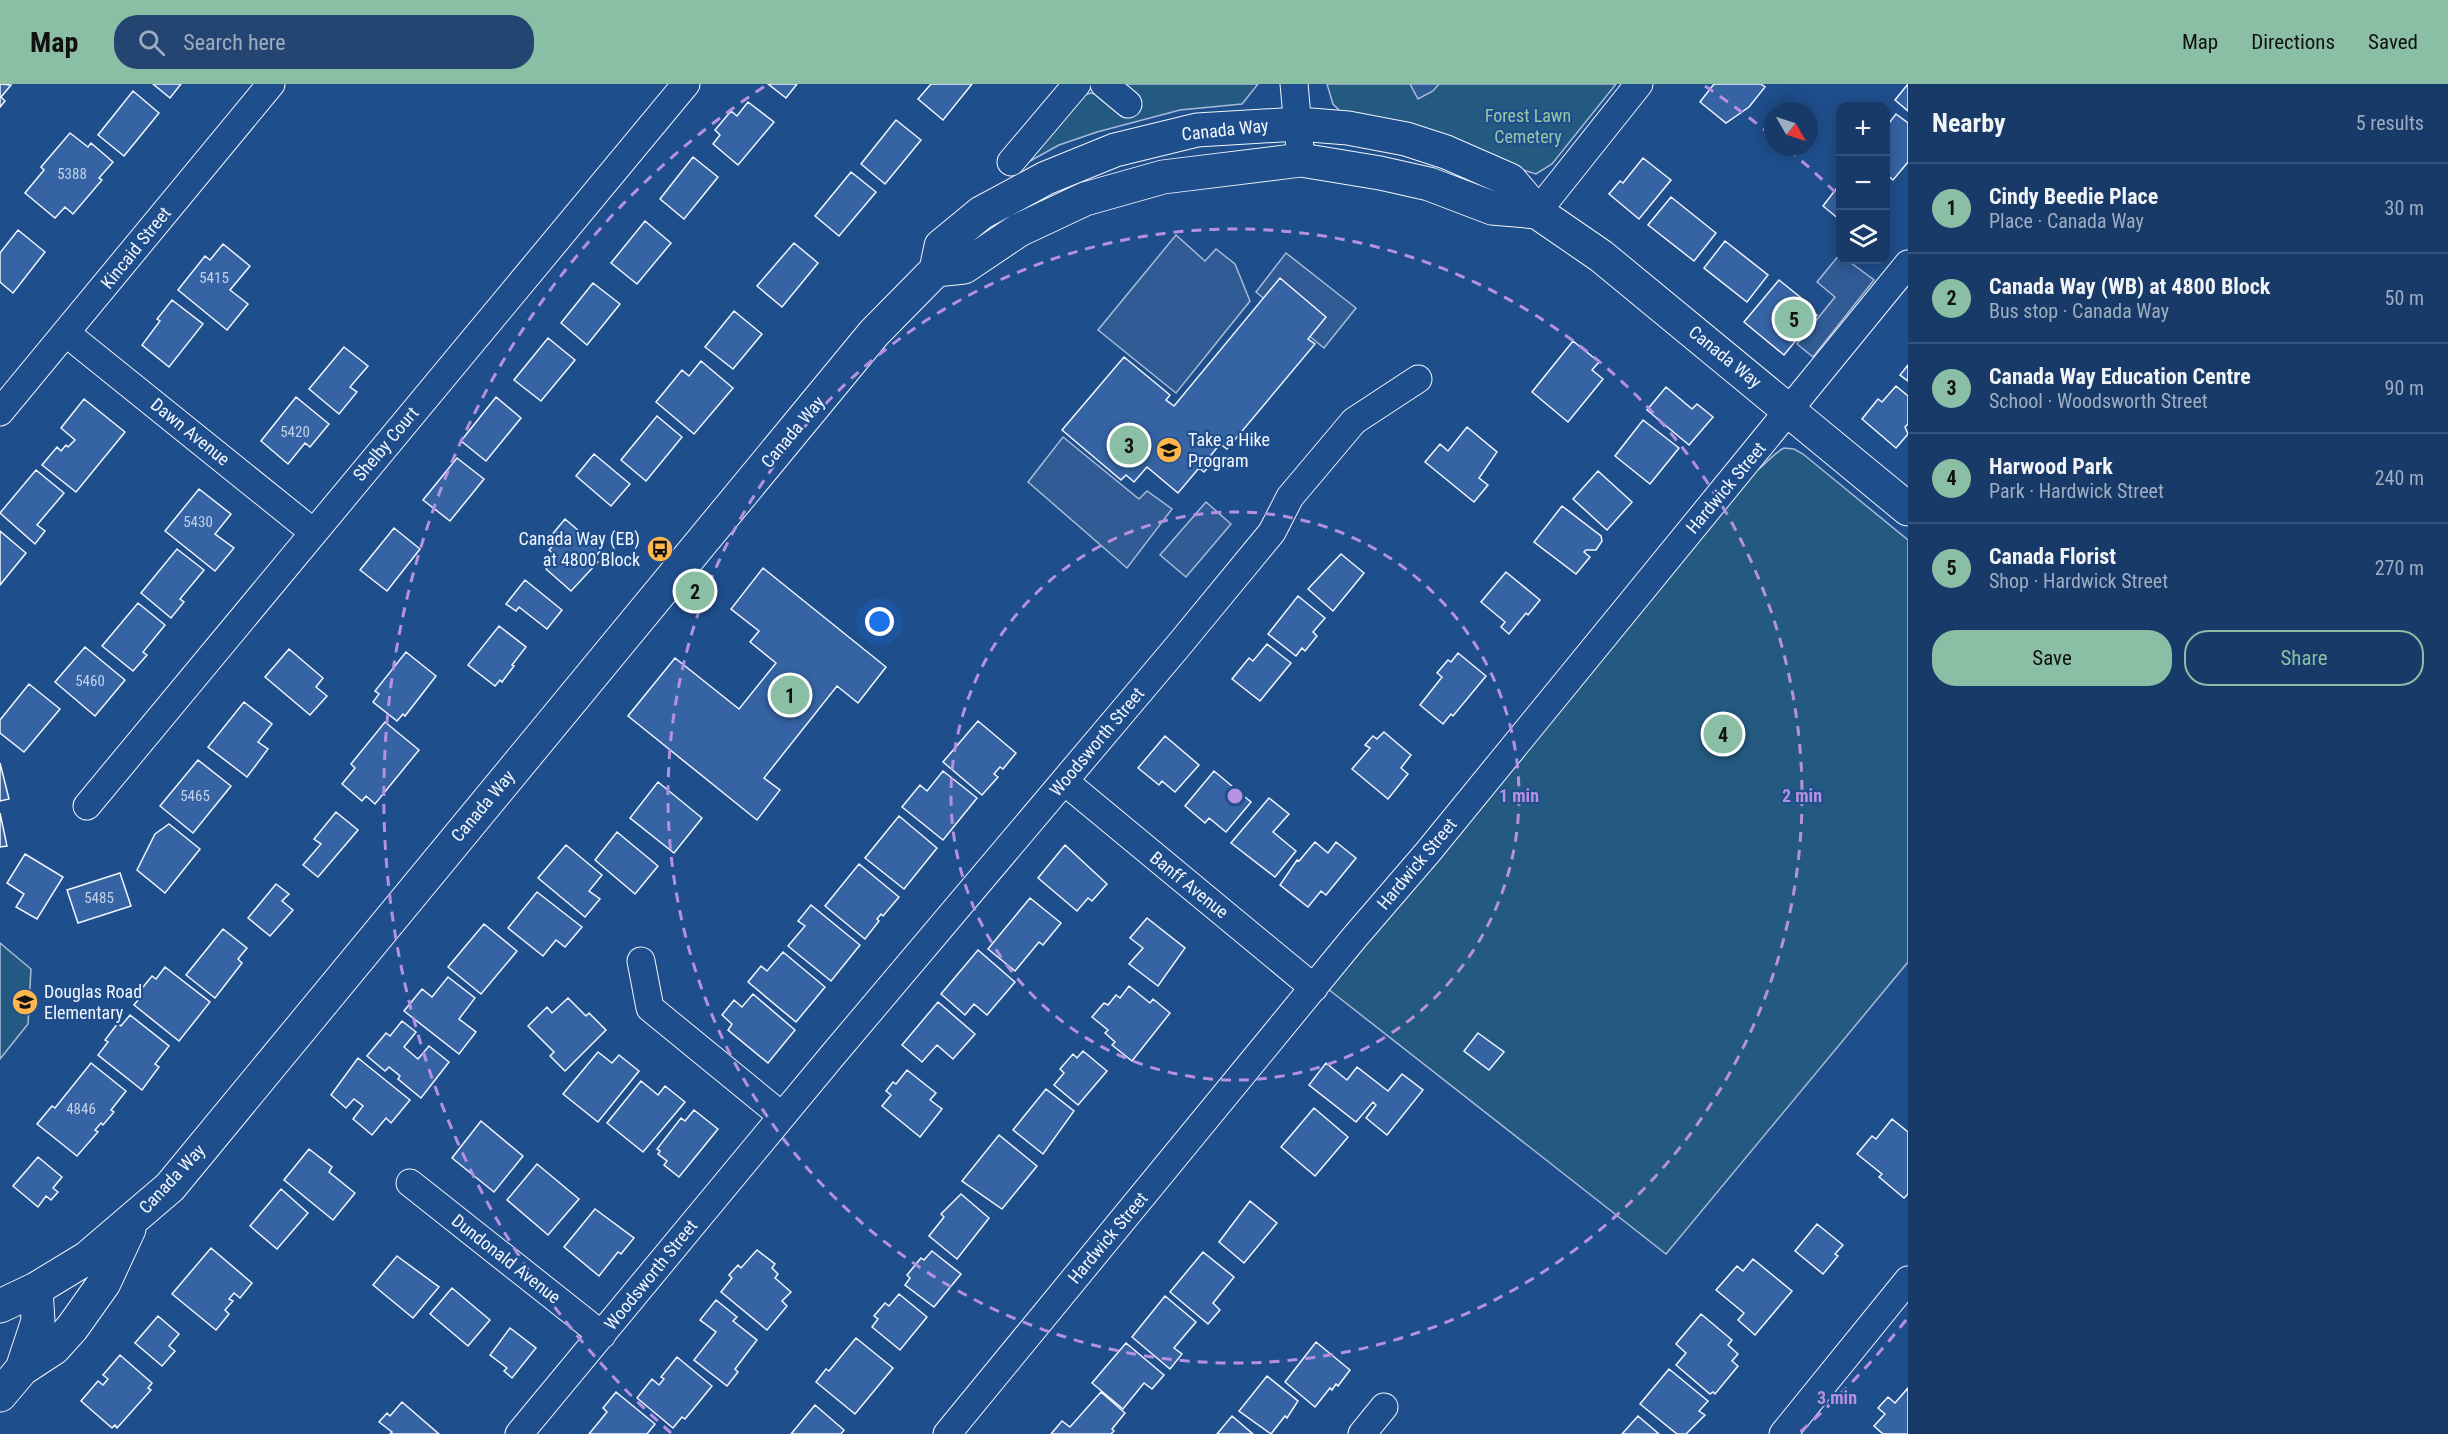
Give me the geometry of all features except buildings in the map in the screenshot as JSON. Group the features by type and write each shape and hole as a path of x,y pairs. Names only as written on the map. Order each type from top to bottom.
{"main road":[{"name":"Canada Way","path":"0,1306 87,1258 170,1186 874,333 936,270 943,244 981,213 1046,178 1115,150 1197,130 1298,124 1348,128 1406,139 1446,152 1510,180 1537,212 1601,256 1908,509"},
{"name":"Canada Way","path":"936,270 964,267 1019,230 1084,199 1122,187 1163,177 1301,160 1419,182 1468,197 1492,208 1537,212"},
{"path":"0,1395 22,1369 54,1348 72,1328 104,1283 134,1219"},
{"path":"22,1369 38,1321 36,1288"}],"street":[{"name":"Kincaid Street","path":"0,412 271,84"},
{"name":"Shelby Court","path":"87,806 686,84"},
{"path":"1011,162 1077,84"},
{"path":"1104,84 1128,104"},
{"path":"1294,84 1301,160"},
{"path":"1537,212 1639,84"},
{"name":"Hardwick Street","path":"948,1434 1908,264"},
{"name":"Dawn Avenue","path":"66,333 313,532"},
{"name":"Woodsworth Street","path":"519,1434 782,1116 1272,532 1290,497 1354,421 1418,379"},
{"name":"Banff Avenue","path":"1064,781 1314,988"},
{"path":"641,961 650,1008 782,1116"},
{"name":"Dundonald Avenue","path":"410,1183 602,1335"},
{"path":"1783,1434 1908,1280"},
{"path":"1362,1434 1384,1407"}],"green space":[{"path":"1117,84 1258,84 1242,104 1180,110 1097,132 1059,145 1021,166 1078,97 1091,93 1100,95"},
{"name":"Forest Lawn Cemetery","path":"1327,84 1616,84 1552,164 1536,174 1343,114 1333,104"},
{"path":"1784,448 1794,449 1803,454 1908,540 1908,962 1666,1254 1328,989 1753,473"},
{"path":"0,943 31,969 28,1024 0,1059"}],"shaded area":[{"path":"1410,84 1439,84 1433,91 1418,99"},
{"path":"1176,235 1205,261 1216,249 1235,264 1250,301 1176,393 1098,330"},
{"path":"1286,253 1356,308 1324,348 1256,292"},
{"path":"1836,259 1836,264 1852,264 1874,280 1813,357 1797,344 1835,297 1817,282"},
{"path":"1063,437 1139,499 1147,491 1172,509 1127,568 1028,482"},
{"path":"1206,502 1231,524 1186,577 1160,555"}],"place":[{"name":"Canada Florist","path":"1794,319"},
{"name":"Canada Way Education Centre","path":"1129,445"},
{"name":"Take a Hike Program","path":"1169,450"},
{"name":"Canada Way (EB) at 4800 Block","path":"660,549"},
{"name":"Canada Way (WB) at 4800 Block","path":"695,591"},
{"name":"Cindy Beedie Place","path":"790,695"},
{"name":"Harwood Park","path":"1723,734"},
{"name":"Douglas Road Elementary","path":"25,1002"}]}
